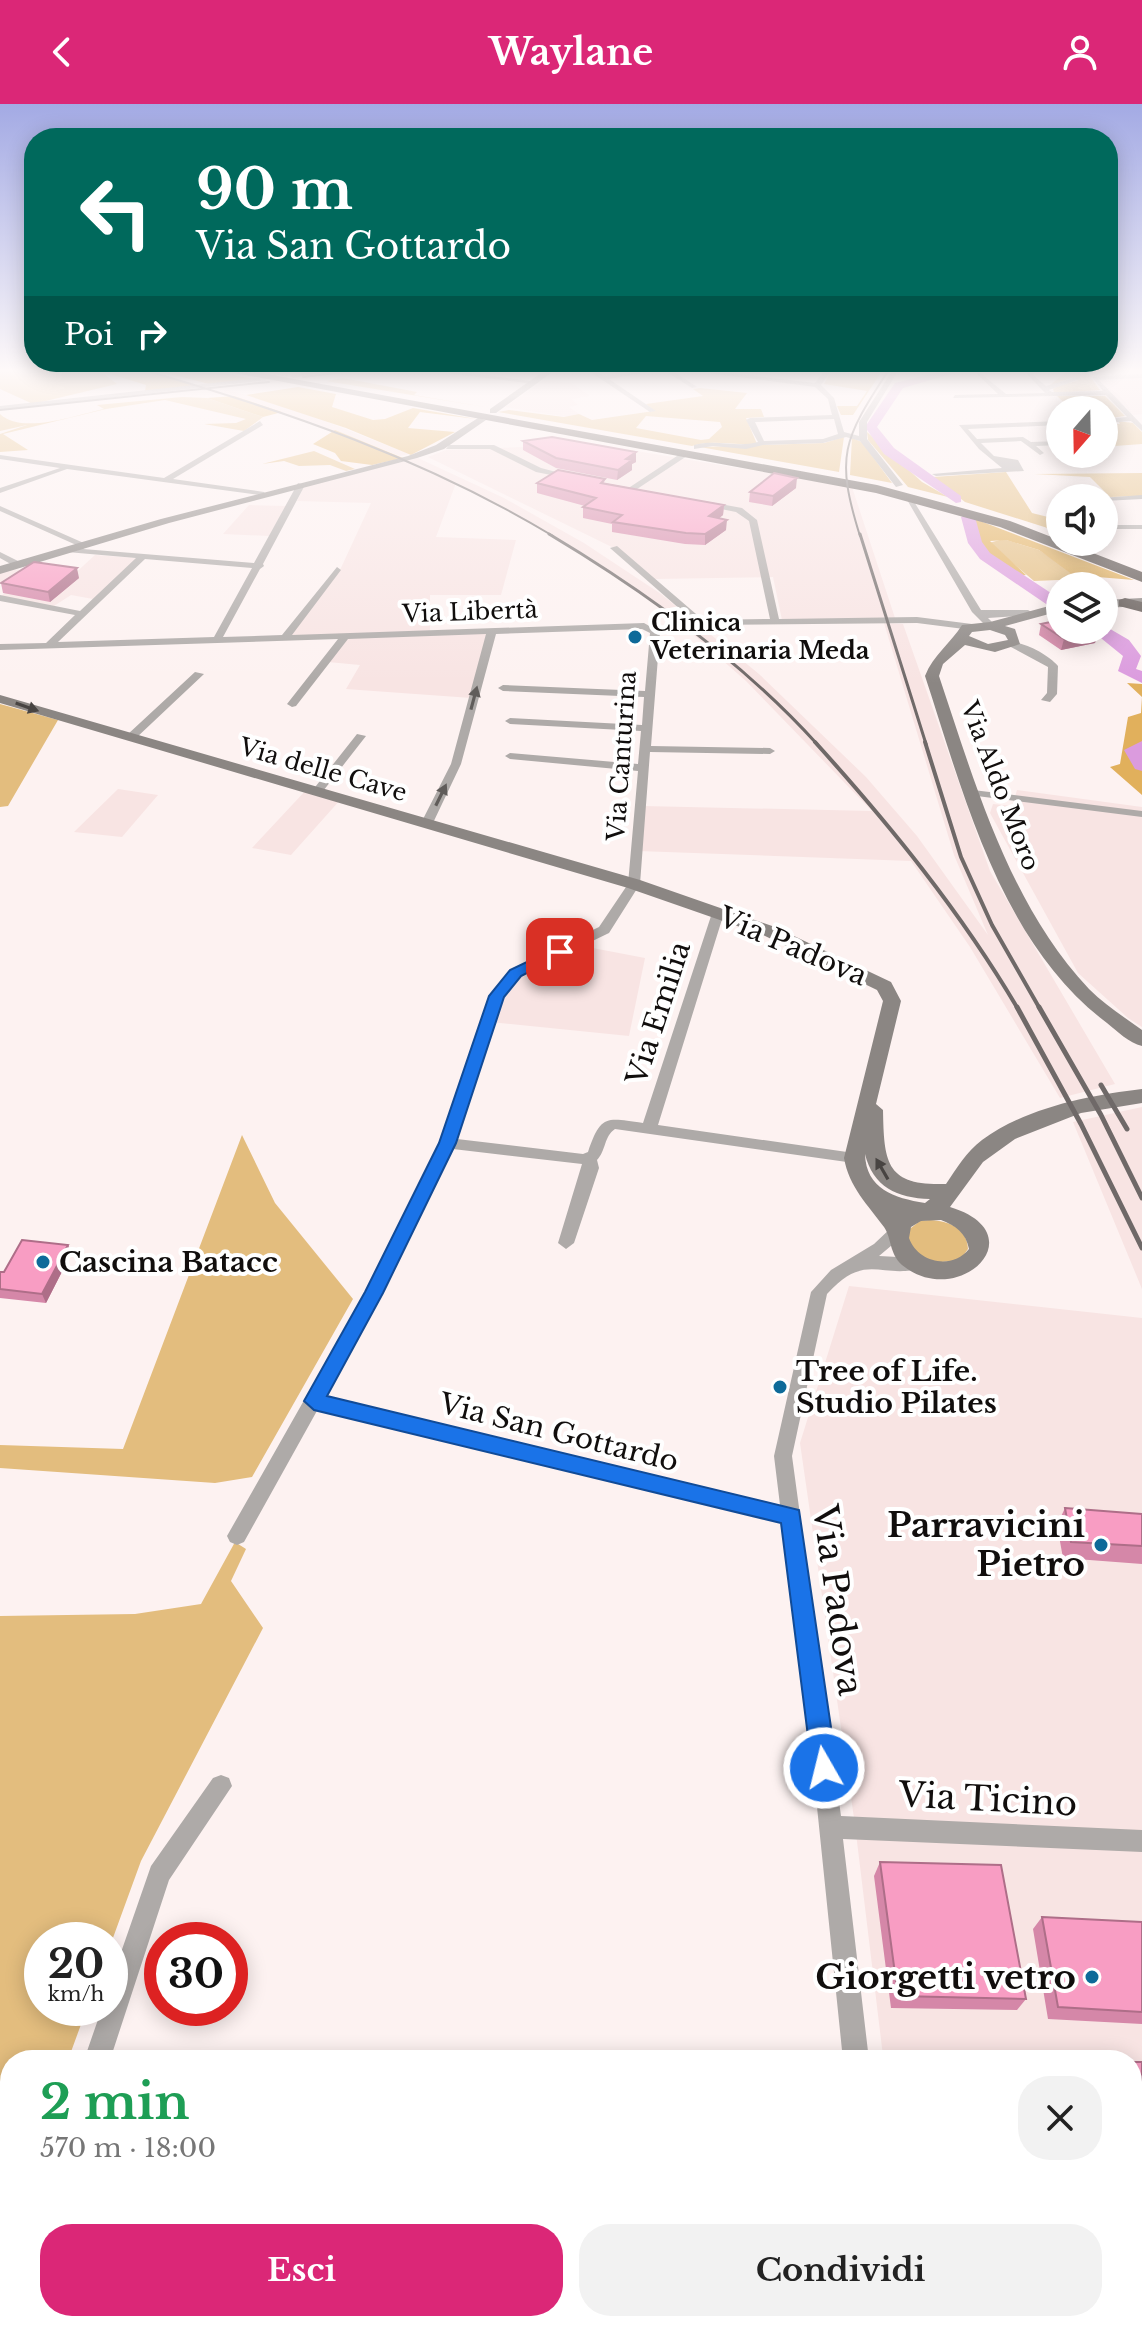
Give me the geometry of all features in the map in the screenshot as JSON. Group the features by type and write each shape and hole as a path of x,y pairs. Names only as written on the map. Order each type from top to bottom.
{"highway":[{"path":"818,475 952,505 1046,533"},
{"path":"973,511 1142,577"},
{"path":"1108,556 1142,570"}],"street":[{"path":"0,491 47,475"},
{"path":"119,475 264,494"},
{"path":"164,481 174,475"},
{"path":"0,570 340,475"},
{"path":"561,475 586,480"},
{"path":"631,489 653,475"},
{"path":"890,475 904,493 984,647"},
{"path":"217,640 260,566 301,485"},
{"path":"616,486 645,492"},
{"path":"1118,498 1142,497"},
{"path":"688,500 731,508 751,516 775,622"},
{"path":"0,508 76,548 260,566"},
{"path":"1118,527 1142,527"},
{"path":"614,548 701,623 941,623 991,626 1046,609"},
{"path":"0,555 19,565"},
{"path":"48,646 143,556"},
{"path":"285,638 337,570"},
{"path":"0,598 82,614"},
{"path":"1118,604 1138,603"},
{"path":"971,625 993,615 1028,613"},
{"path":"1011,638 1014,617"},
{"name":"Via Aldo Moro","path":"971,625 951,654 937,662 932,676 1004,873 1060,965 1081,992 1142,1040"},
{"name":"Via Libertà","path":"0,647 644,626 655,632"},
{"path":"991,626 1053,666 1052,694 1046,700"},
{"path":"426,825 456,764 492,631"},
{"name":"Via Canturina","path":"634,884 647,694 655,632"},
{"path":"292,704 345,636"},
{"path":"951,654 1011,638"},
{"path":"131,737 199,674"},
{"path":"503,688 647,694"},
{"name":"Via delle Cave","path":"0,699 634,884"},
{"path":"510,721 645,728"},
{"path":"316,793 361,736"},
{"path":"644,749 770,751"},
{"path":"510,756 643,768"},
{"path":"973,793 1142,814"},
{"path":"237,1536 374,1293 448,1143 497,996 515,973 604,930 634,884"},
{"name":"Via Padova","path":"634,884 774,933 889,989 892,1001 854,1158"},
{"name":"Via Emilia","path":"649,1129 718,913"},
{"path":"870,1086 874,1151 881,1173 907,1189 957,1183"},
{"path":"898,1231 908,1217 939,1206 976,1157 1012,1129 1140,1095"},
{"path":"448,1143 589,1158 595,1153 606,1126 649,1129 854,1158 857,1178 898,1231 901,1248 917,1264"},
{"path":"566,1243 590,1169 589,1158"},
{"path":"853,1265 888,1260 944,1271 969,1266 980,1251 980,1241 967,1223 959,1201 957,1183"},
{"path":"867,1190 901,1207 941,1212 967,1223"},
{"name":"Via Padova","path":"855,2050 831,1827 783,1456 819,1292 832,1278 886,1244 898,1231"},
{"name":"Via San Gottardo","path":"314,1401 791,1516"},
{"path":"100,2050 159,1874 221,1786"},
{"name":"Via Ticino","path":"831,1827 1142,1841"}],"shaded area":[{"path":"349,475 454,475 504,498 584,543 661,594 759,674 866,777 917,836 988,935 954,855 884,623 903,624 990,871 1115,1084 1060,1098 970,947 911,861 638,851 643,806 872,811 746,681 679,622 591,558 512,512 456,483 436,537 516,540 501,595 430,595 430,633 287,638 340,570 371,503 297,501 304,486"},
{"path":"465,475 780,475 852,487 895,618 782,620 773,577 654,579 620,551"},
{"path":"850,475 886,475 892,483"},
{"path":"898,475 914,475 948,497 908,487"},
{"path":"1008,475 1032,513 1046,516 1046,528 965,502 933,477"},
{"path":"1051,475 1142,475 1142,496 1118,497 1118,484 1097,484 1090,477"},
{"path":"249,505 286,506 269,536 223,534"},
{"path":"975,519 1046,546 1046,555 1006,540 990,541 1026,575 1018,576 992,559 980,539"},
{"path":"1003,539 1039,550 1072,572 1046,572 1046,581 1034,581 989,543"},
{"path":"95,555 137,558 93,599 71,595 54,606 0,597 11,588 0,583 0,573 12,569 71,577"},
{"path":"1047,556 1071,556 1113,572 1069,572"},
{"path":"490,632 471,698 346,689 360,665 328,662 347,637"},
{"path":"1127,683 1142,684 1142,697"},
{"path":"1142,697 1142,795 1110,767 1120,764 1128,717 1141,713"},
{"path":"0,704 58,720 8,806 0,807"},
{"path":"118,789 158,795 122,837 74,832"},
{"path":"307,789 341,799 291,855 252,848"},
{"path":"1017,790 1142,807 1142,1027 1078,973 990,813 993,804 1012,806"},
{"path":"577,945 645,958 629,1036 490,1022 508,981"},
{"path":"1142,1107 1142,1289 1073,1122"},
{"path":"242,1135 275,1203 353,1299 252,1477 215,1483 0,1468 0,1445 123,1449"},
{"path":"920,1221 950,1224 961,1231 968,1249 960,1260 932,1263 908,1246 907,1231"},
{"path":"849,1286 1142,1318 1142,2050 882,2050 855,1825 800,1443"},
{"path":"235,1542 246,1549 231,1581 263,1628 141,1861 119,1922 24,1922 24,2026 80,2026 72,2050 0,2050 0,1616 135,1614 201,1604"}],"building":[{"path":"550,475 584,475 605,479 601,483 724,505 709,516 727,520 705,534 613,522 622,515 583,507 596,498 537,483"},
{"path":"772,475 797,478 773,496 750,492"},
{"path":"34,562 77,568 48,592 1,583"},
{"path":"22,1240 68,1245 42,1294 0,1289 0,1272 4,1272"},
{"path":"1065,1508 1142,1514 1142,1546 1071,1542"},
{"path":"880,1862 1001,1865 1026,1999 898,1996"},
{"name":"Giorgetti vetro","path":"1042,1917 1142,1922 1142,2012 1058,2007"}],"waterway":[{"path":"922,475 956,499"},
{"path":"968,517 975,543 985,556 1046,597"},
{"path":"1118,641 1132,656 1127,671 1142,678"},
{"path":"1142,747 1133,750 1142,765"}],"railway":[{"path":"436,475 505,508 553,536"},
{"path":"847,475 860,536"},
{"path":"549,534 621,579 691,629 757,684 817,744"},
{"path":"860,534 926,744"},
{"path":"815,742 923,870 973,938 1018,1009"},
{"path":"925,742 961,857 992,925 1040,1009"},
{"path":"1017,1007 1081,1124 1142,1248"},
{"path":"1039,1007 1101,1115 1142,1198"},
{"path":"1101,1085 1127,1129"}],"place":[{"name":"Clinica Veterinaria Meda","path":"635,637"},
{"name":"Cascina Batacc","path":"43,1262"},
{"name":"Tree of Life. Studio Pilates","path":"780,1387"},
{"name":"Parravicini Pietro","path":"1101,1545"},
{"name":"Giorgetti vetro","path":"1092,1977"}],"route":[{"path":"560,952 515,973 497,996 448,1143 374,1293 314,1401 791,1516 824,1768"}]}
